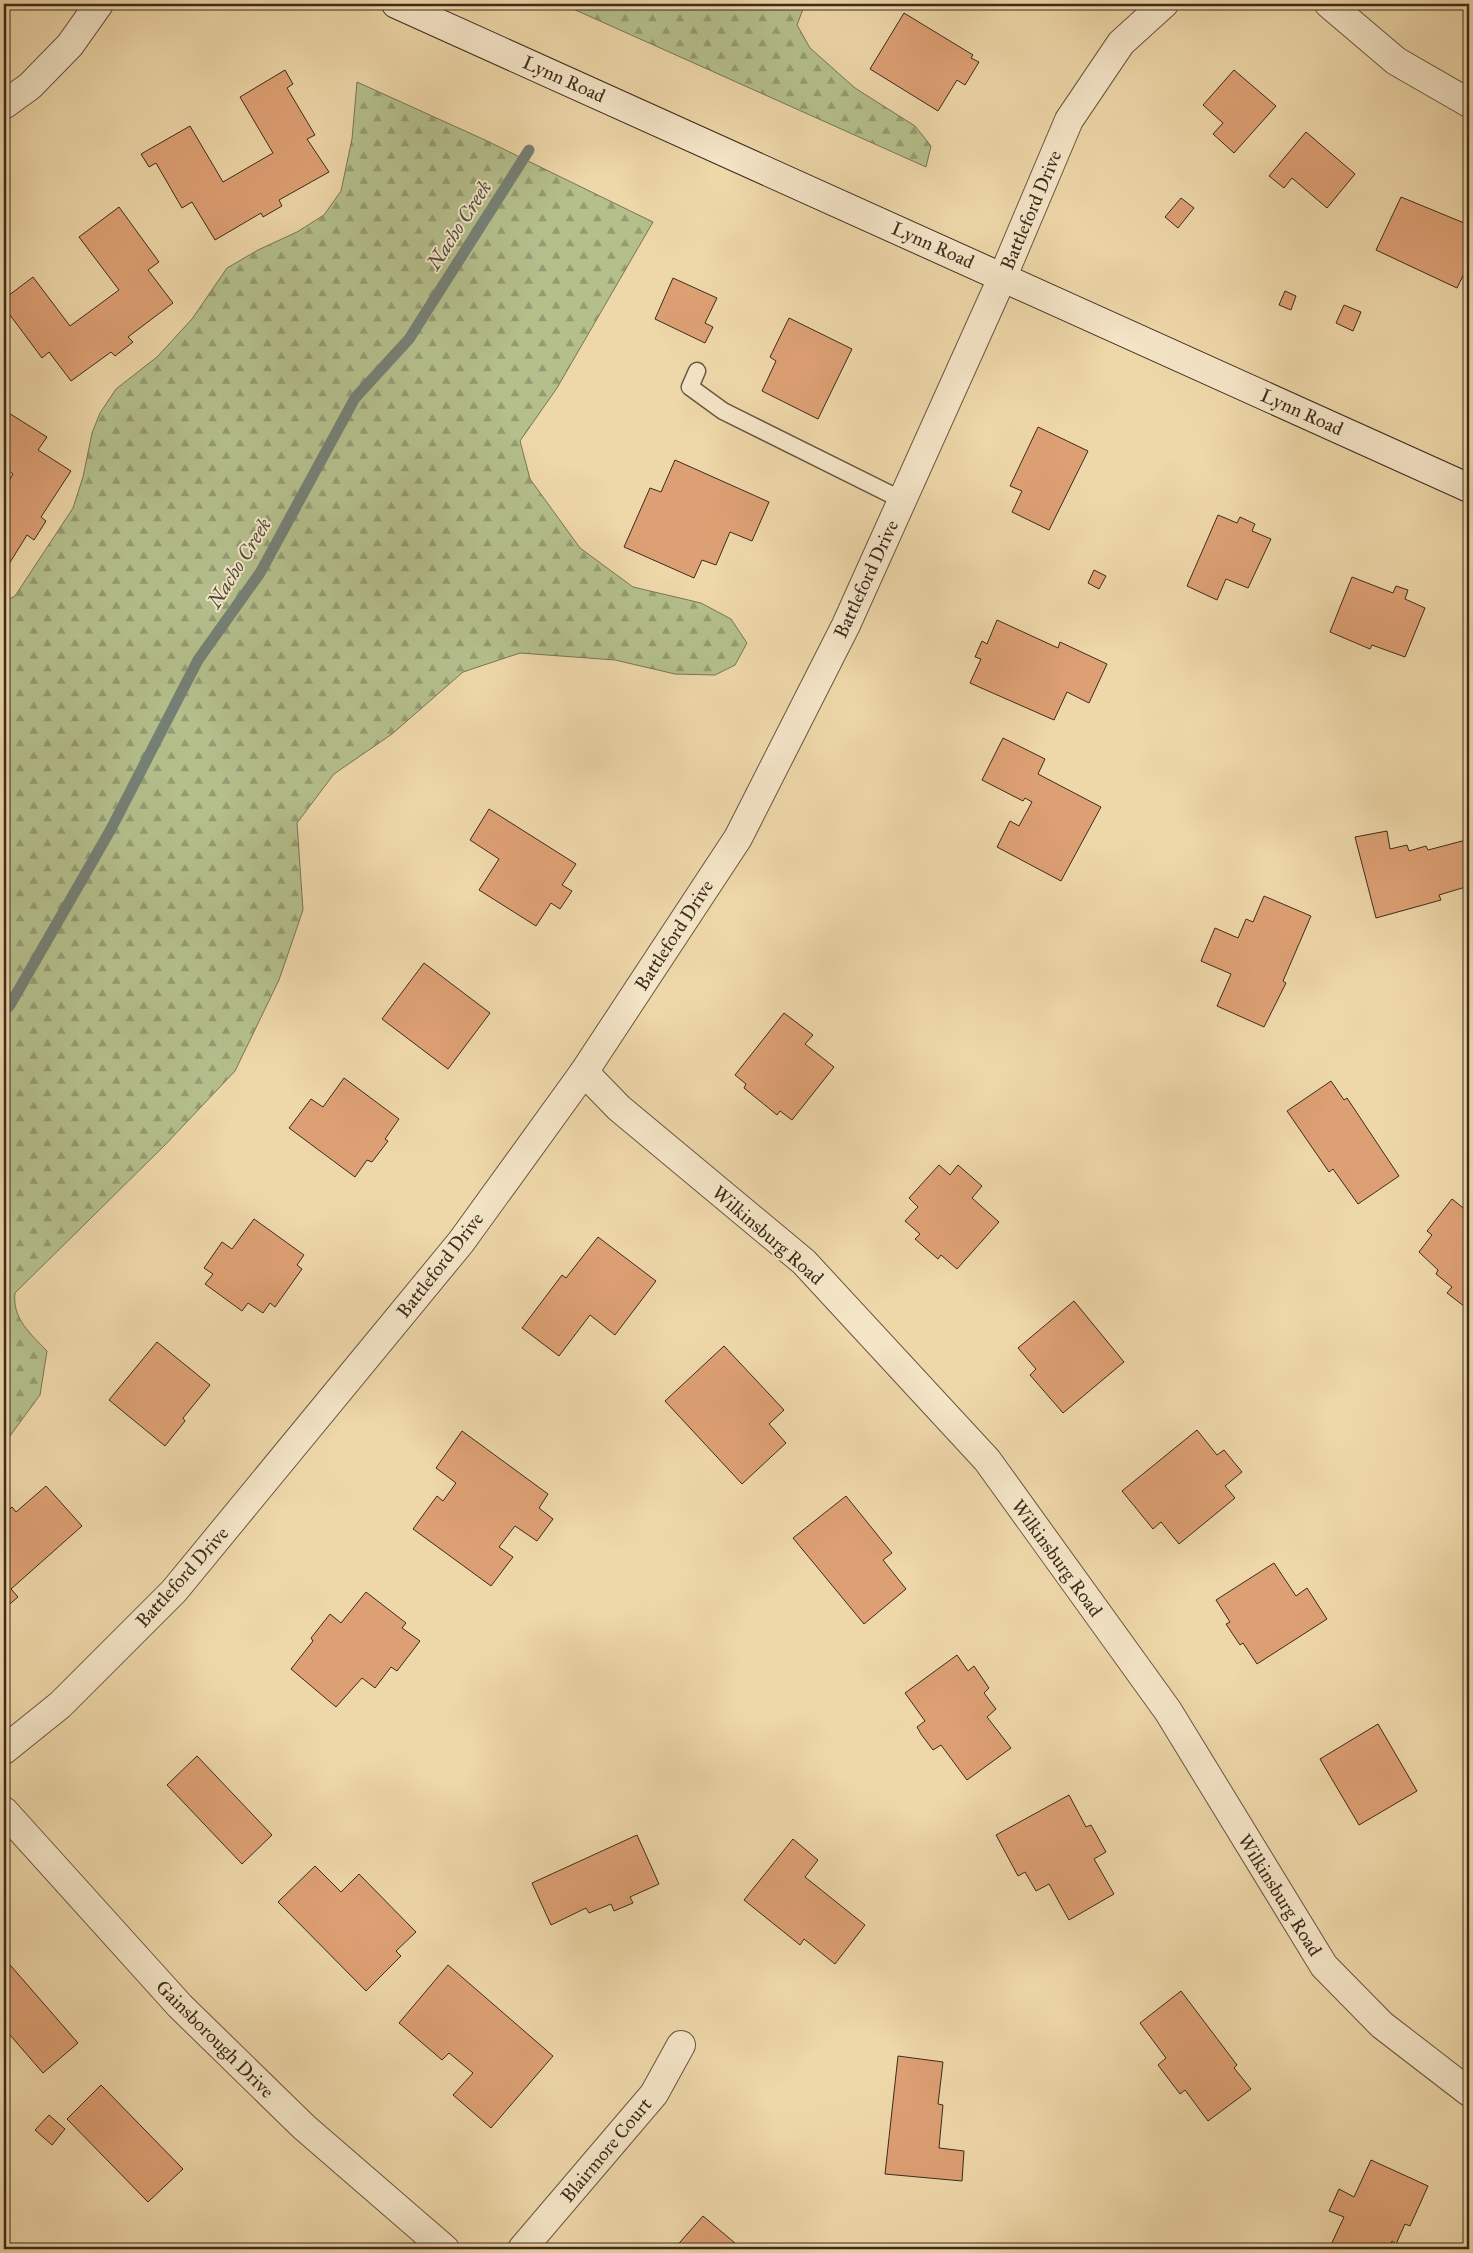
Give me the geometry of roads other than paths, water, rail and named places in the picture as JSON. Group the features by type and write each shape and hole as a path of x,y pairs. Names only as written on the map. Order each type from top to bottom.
{"street":[{"path":"4,106 30,86 70,45 98,4"},
{"name":"Lynn Road","path":"396,4 1003,276 1469,488"},
{"name":"Battleford Drive","path":"4,1750 60,1705 174,1591 460,1242 584,1072 738,838 846,625 1003,276 1069,120 1121,43 1164,4"},
{"path":"1329,4 1396,61 1469,103"},
{"name":"Wilkinsburg Road","path":"584,1072 619,1108 804,1262 987,1460 1168,1711 1324,1966 1382,2025 1469,2092"},
{"name":"Gainsborough Drive","path":"4,1811 180,2006 304,2127 445,2249"},
{"name":"Blairmore Court","path":"522,2249 654,2094 681,2045"}],"lane":[{"path":"697,371 690,387 723,411 902,500"}],"waterway":[{"name":"Nacho Creek","path":"4,1011 10,1005 111,829 198,660 260,573 355,398 409,339 529,150"}]}
